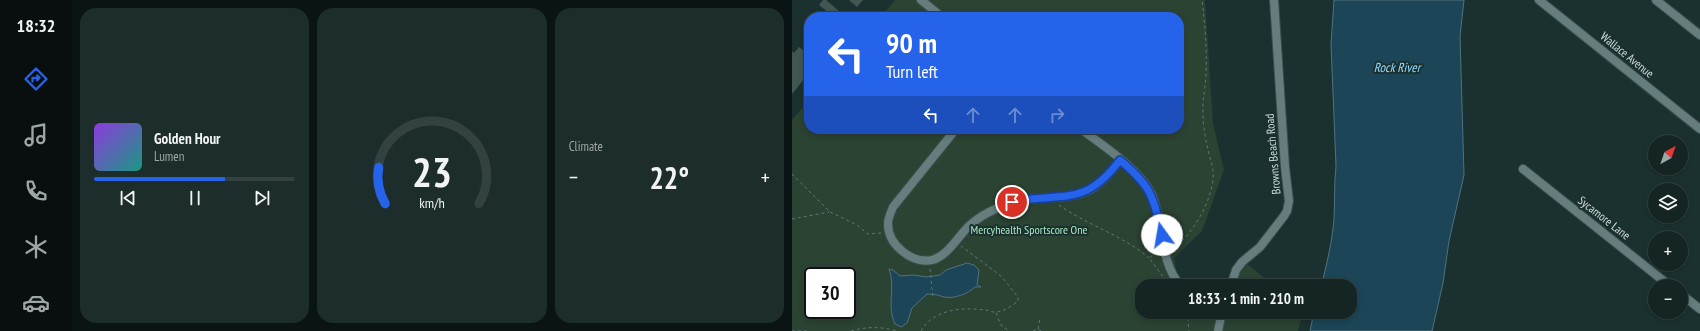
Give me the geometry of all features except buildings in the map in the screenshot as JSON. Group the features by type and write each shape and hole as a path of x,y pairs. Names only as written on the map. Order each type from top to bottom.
{"street":[{"path":"920,0 936,12"},
{"name":"Browns Beach Road","path":"1233,279 1236,270 1242,262 1260,247 1284,216 1287,211 1289,201 1285,167 1274,0"},
{"name":"Wallace Avenue","path":"1539,0 1700,129"},
{"path":"1656,0 1700,35"},
{"path":"952,134 893,207 889,217 889,232 895,244 911,257 931,260 938,258 946,252 981,216 998,208 1024,200 1068,197 1091,189 1110,173 1120,160"},
{"path":"1087,134 1136,174 1150,193 1155,205 1170,269 1176,279"},
{"name":"Sycamore Lane","path":"1523,170 1661,279"},
{"path":"1688,300 1700,309"},
{"path":"1218,331 1220,319"}],"path":[{"path":"1149,258 1155,253 1174,248 1180,242 1195,224 1210,193 1213,171 1208,149 1203,112 1206,73 1206,30 1202,0"},
{"path":"792,174 830,212 857,225 868,234 883,233 884,237"},
{"path":"1058,204 1092,225 1135,246 1149,258 1165,279"},
{"path":"792,219 830,212"},
{"path":"922,331 926,323 936,316 952,310 985,310 996,312 1006,310 1018,301 1018,297 1001,276 959,244"},
{"path":"929,265 932,298"},
{"path":"996,312 1001,324 1008,331"},
{"path":"1038,330 1040,318"},
{"path":"1187,319 1189,331"},
{"path":"851,331 883,327 898,331"},
{"path":"792,331 808,331"},
{"path":"1033,331 1041,331"}],"green space":[{"name":"Mercyhealth Sportscore One","path":"895,0 1205,0 1213,124 1224,170 1202,231 1174,258 1177,276 1181,279 1135,279 1135,319 1301,319 1298,331 792,331 792,120 804,106 804,134 1184,134 1184,12 885,12"},
{"path":"1247,264 1266,279 1236,279"}],"water":[{"name":"Rock River","path":"1334,0 1464,0 1460,36 1464,175 1449,241 1443,283 1432,331 1310,331 1313,319 1357,319 1357,279 1323,279 1332,236 1336,166 1331,44"},
{"path":"967,263 974,265 979,270 977,285 981,287 975,287 965,294 956,297 944,297 927,294 912,308 907,323 901,327 895,324 891,310 892,283 889,269 893,270 900,276 913,275 927,277 940,275 946,270"}],"route":[{"path":"1012,202 1076,195 1091,189 1104,180 1120,160 1136,174 1150,193 1155,205 1162,235"}]}
